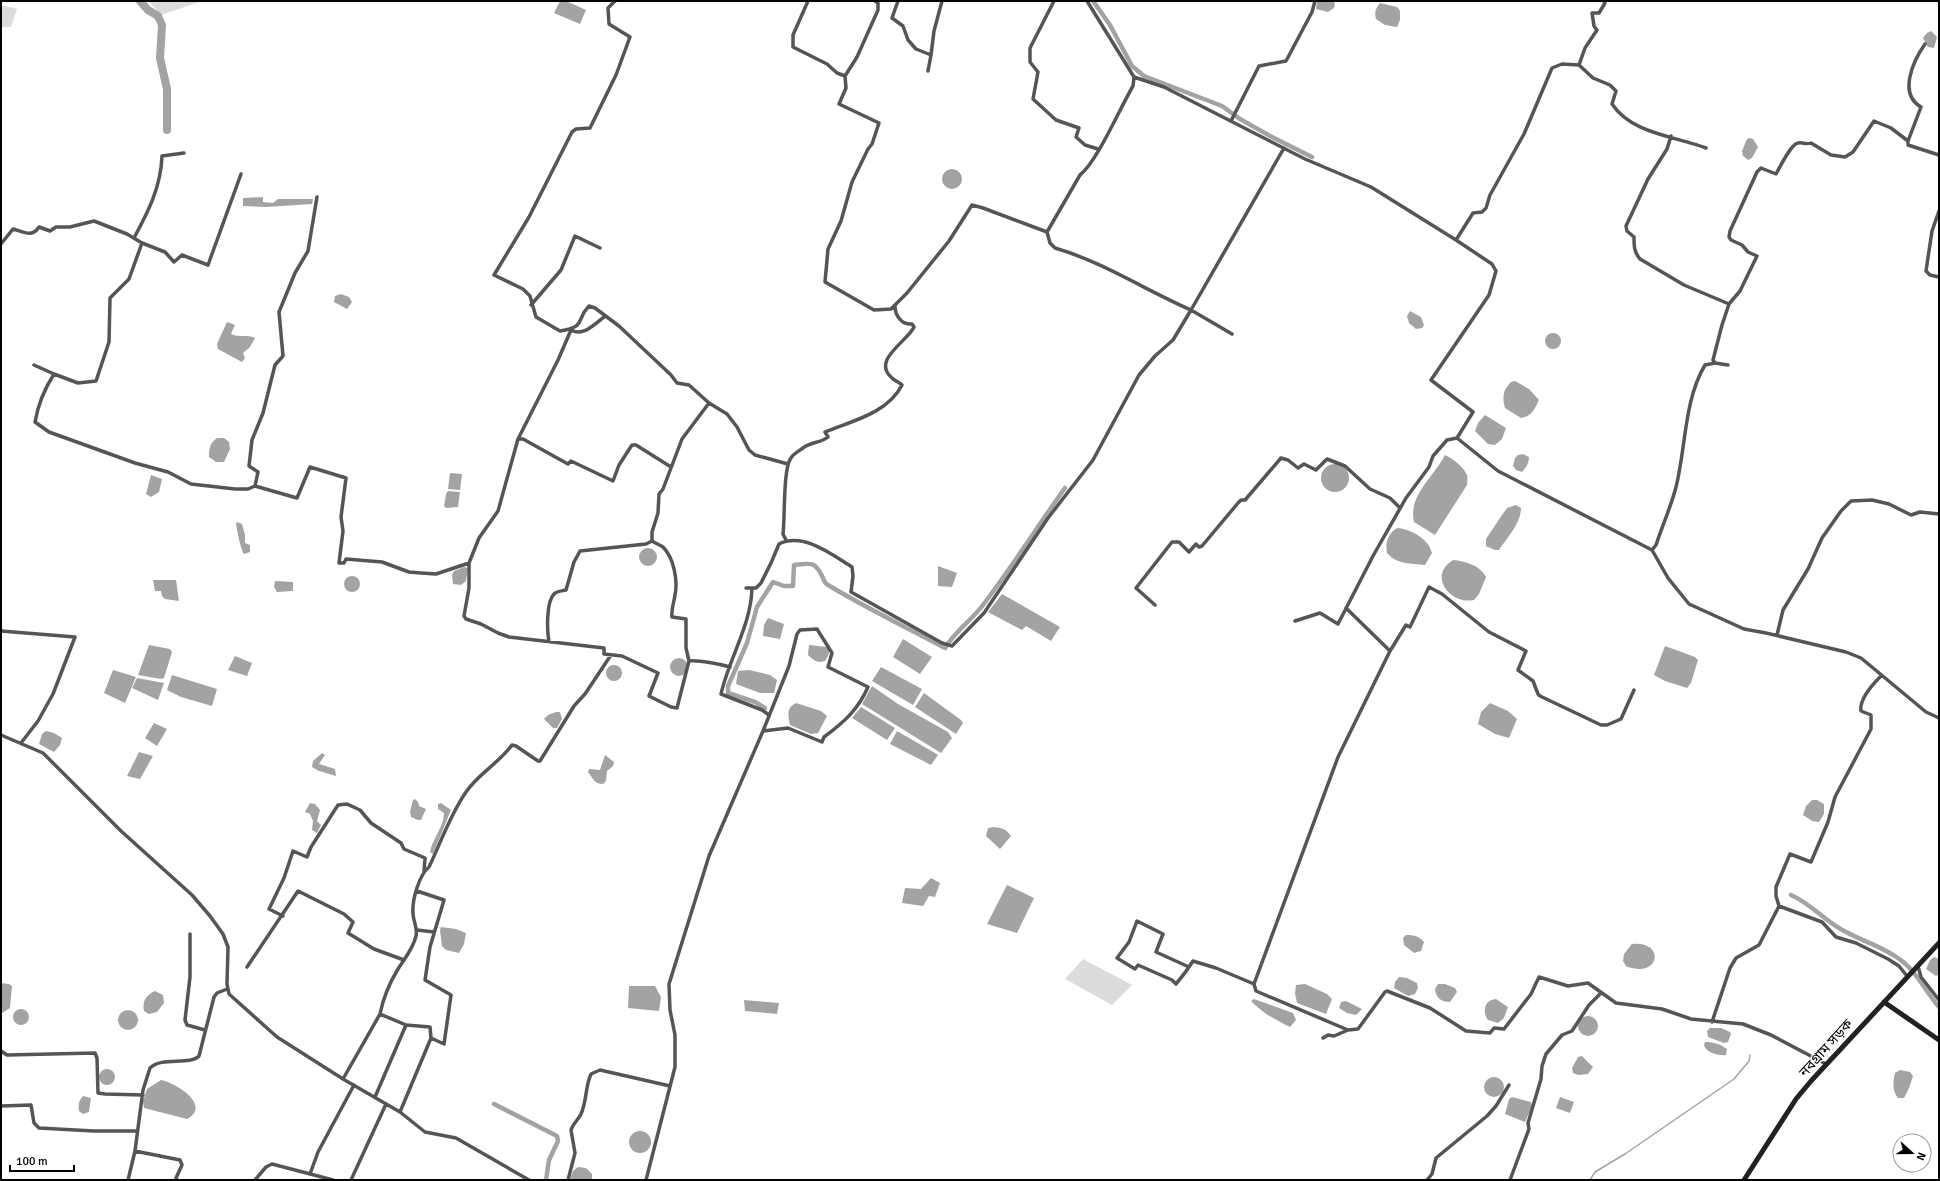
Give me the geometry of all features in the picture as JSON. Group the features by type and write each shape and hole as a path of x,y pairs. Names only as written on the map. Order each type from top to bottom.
{"main road":[{"name":"নবগ্রাম সড়ক","path":"1744,1180 1796,1099 1826,1064 1939,943"},
{"path":"1884,1002 1939,1040"}],"street":[{"path":"604,316 586,331 560,331 536,317 531,305 530,296 523,289 494,275 529,217 572,132 576,129 590,128 616,75 630,37 609,24 608,8 615,1"},
{"path":"808,1 793,35 793,47 827,64 837,73 844,76"},
{"path":"875,1 878,3 878,10 868,35 844,76 846,88 839,104 879,124 872,144 868,149 852,182 841,221 828,249 825,282 874,310 892,310 949,241 972,205 984,208 1047,232"},
{"path":"898,1 892,18 904,26 908,40 916,49 931,55"},
{"path":"928,70 942,1"},
{"path":"1054,1 1030,48 1030,62 1038,72 1033,99 1056,120 1079,128 1076,137 1081,142 1098,149"},
{"path":"1087,1 1134,77 1133,86 1086,171 1080,175 1047,232 1050,243 1055,248 1100,263 1116,274 1191,310 1232,334"},
{"path":"1232,120 1259,66 1286,61 1312,12 1315,1"},
{"path":"1579,65 1585,48 1597,30 1594,26 1592,13 1599,13 1605,3 1604,1"},
{"path":"1908,141 1921,107 1914,103 1910,94 1908,83 1910,73 1918,54 1925,44"},
{"path":"1456,240 1473,213 1482,212 1486,208 1490,195 1524,134 1552,68 1562,64 1579,65 1593,78 1610,85 1616,91 1612,104 1620,115 1635,126 1706,148"},
{"path":"1134,77 1164,87 1232,120 1305,159 1371,187 1456,240 1492,264 1496,270 1489,296 1431,380 1473,412 1457,438 1447,440 1433,456 1429,467 1400,508 1338,624 1320,613 1295,621"},
{"path":"1715,363 1713,360 1729,304 1740,291 1757,256 1748,252 1742,245 1731,240 1729,237 1730,231 1761,168 1776,174 1793,145 1799,143 1807,145 1811,143 1831,155 1845,157 1853,152 1874,121 1891,128 1908,141 1908,145 1939,156"},
{"path":"1671,136 1667,149 1648,179 1626,226 1628,231 1634,237 1636,254 1640,259 1684,285 1729,304"},
{"path":"746,588 756,588 761,583 779,544 786,540 807,541 852,566 853,576 851,592 942,643 952,646 984,613 1048,518 1092,460 1139,375 1155,356 1173,340 1284,148"},
{"path":"134,238 155,197 162,156 184,153"},
{"path":"1,244 12,229 31,234 36,232 39,227 50,231 56,227 70,227 94,221 165,252 174,262 182,255 208,265 241,174"},
{"path":"255,486 258,472 249,466 252,440 263,413 275,365 283,356 279,312 295,273 308,251 317,196"},
{"path":"1939,211 1932,232 1926,271 1930,275 1939,277"},
{"path":"531,305 561,270 576,236 600,248"},
{"path":"34,365 78,383 96,381 109,342 110,298 129,278 142,243"},
{"path":"652,541 664,547 673,564 676,580 676,594 671,610 672,617 686,619 686,648 689,661 678,708 671,707 649,696 658,673 622,656 604,654 604,648 509,637 481,624 466,620 464,616 469,588 469,564 479,538 498,511 518,439 558,360 571,330 581,321 589,306 595,308 618,326 671,375 677,383 689,385 709,403 727,414 737,427 749,450 755,455 788,464"},
{"path":"786,540 783,534 788,464 791,457 805,446 824,440 828,437 825,432 872,413 883,407 898,394 902,385 892,378 885,368 885,362 891,353 912,332 914,327 912,324 904,323 898,317 895,306"},
{"path":"1652,550 1656,545 1676,486 1693,397 1700,373 1705,364 1715,363 1728,365"},
{"path":"54,374 47,384 36,414 35,422 43,429 135,463 168,472 191,484 235,489 248,489 255,486 297,498 310,467 346,478 341,517 342,538 339,564 344,563 346,559 382,562 409,572 436,574 469,564"},
{"path":"652,541 652,532 658,513 659,494 682,439 709,403"},
{"path":"1457,438 1498,471 1652,550 1668,578 1689,604 1744,630 1777,635 1846,652 1861,658 1926,712 1939,718"},
{"path":"518,439 523,439 568,464 571,461 613,481 619,465 632,445 636,445 671,468"},
{"path":"1155,605 1136,588 1164,550 1172,542 1179,542 1189,552 1196,544 1200,547 1202,546 1238,503 1248,497 1281,458 1288,460 1298,468 1304,464 1316,470 1327,459 1345,466 1370,489 1390,498 1400,508"},
{"path":"1777,635 1783,610 1814,559 1822,538 1841,511 1851,501 1872,500 1889,504 1910,515 1920,512 1939,514"},
{"path":"549,642 547,632 550,598 555,593 566,590 574,562 580,550 646,544 652,541"},
{"path":"1348,1030 1256,991 1254,984 1338,757 1390,651 1406,625 1410,627 1429,586 1442,594 1489,632 1526,651 1518,670 1533,681 1538,694 1556,705 1601,725 1607,724 1621,719 1634,690"},
{"path":"752,588 752,602 737,652 730,667 721,694 762,710 769,715"},
{"path":"1346,608 1390,651"},
{"path":"646,1180 675,1067 675,1035 670,1010 669,984 671,976 709,856 763,731 789,666 798,634 800,630 818,629 832,653 828,667 868,687 853,712 824,737 822,742 788,728 763,731"},
{"path":"1,631 75,637 54,694 38,721 21,743"},
{"path":"424,871 429,867 449,823 466,791 502,757 512,745 540,761 574,706 585,694 611,655"},
{"path":"689,661 697,660 702,663 730,667"},
{"path":"1712,1022 1730,968 1736,958 1759,945 1779,906 1776,896 1776,887 1788,856 1794,855 1812,862 1828,822 1835,797 1871,729 1871,715 1861,711 1860,707 1872,686 1881,676"},
{"path":"1,735 43,752 121,831 192,895 210,916 222,934 228,947 225,990 277,1036 344,1079 400,1112 425,1132 456,1138 528,1180"},
{"path":"283,916 269,909 284,878 293,851 307,857 311,846 338,805 347,804 360,810 371,823 401,843 404,849 425,858 424,871 417,891 413,913 417,930 412,947 382,1004 380,1014 344,1079"},
{"path":"247,967 283,916 298,891 344,914 353,922 348,933 374,949 404,960"},
{"path":"417,891 444,900 434,932 427,962 425,980 451,995 444,1044 431,1038"},
{"path":"1779,906 1822,922 1836,937 1856,943 1888,959 1899,966 1908,975"},
{"path":"1189,967 1156,952 1163,934 1137,921 1129,942 1117,958 1135,969 1138,965 1172,980 1176,984 1189,967 1193,961 1216,968 1254,984"},
{"path":"417,930 434,932"},
{"path":"190,934 190,977 185,1020 187,1025 205,1030"},
{"path":"1917,967 1921,977 1939,1000"},
{"path":"1323,1038 1328,1035 1334,1036 1348,1030 1358,1029 1384,992 1387,991 1430,1008 1466,1031 1490,1033 1494,1028 1504,1029 1531,994 1539,977 1568,986 1588,983 1616,1003 1662,1009 1676,1015 1712,1022 1743,1024 1761,1030 1826,1064"},
{"path":"128,1180 135,1151 142,1095 152,1066 194,1059 199,1056 210,1009 217,993 225,990"},
{"path":"1510,1180 1528,1129 1528,1123 1541,1079 1542,1066 1546,1054 1562,1035 1572,1030 1589,1005 1601,993"},
{"path":"380,1014 406,1025 430,1027 431,1038 400,1112"},
{"path":"375,1097 406,1025"},
{"path":"1,1051 7,1054 94,1053 97,1058 98,1092 105,1094 142,1095"},
{"path":"568,1180 575,1153 571,1130 581,1114 585,1102 586,1087 591,1074 600,1070 670,1086"},
{"path":"310,1174 318,1152 354,1085"},
{"path":"1427,1180 1432,1174 1436,1158 1461,1139 1487,1116 1496,1106 1509,1085"},
{"path":"351,1180 386,1104"},
{"path":"1,1106 32,1105 34,1123 39,1128 94,1131 137,1131"},
{"path":"135,1151 180,1160 182,1164 176,1178 177,1180"},
{"path":"255,1180 266,1167 272,1164 333,1180"}],"shaded area":[{"path":"148,1 202,1 161,15"},
{"path":"560,1 566,1 586,10 580,24 554,13"},
{"path":"1317,1 1333,1 1335,4 1334,8 1328,12 1316,9"},
{"path":"1380,3 1397,7 1400,11 1400,20 1397,27 1385,25 1376,19 1376,10"},
{"path":"1,5 17,9 11,27 1,27"},
{"path":"1931,31 1937,37 1934,48 1928,47 1923,38"},
{"path":"1747,139 1753,139 1758,147 1752,158 1748,160 1743,156 1742,151"},
{"path":"948,169 956,169 962,175 962,183 956,189 948,189 942,183 942,175"},
{"path":"263,197 263,202 273,203 278,199 313,199 312,204 266,207 243,206 243,198"},
{"path":"341,294 349,297 352,302 347,309 334,302 335,296"},
{"path":"1410,311 1421,317 1424,325 1422,328 1416,329 1409,323 1407,316"},
{"path":"227,322 235,325 231,334 255,338 250,347 243,353 245,358 242,362 218,349 217,344"},
{"path":"1553,333 1560,338 1561,341 1556,348 1553,349 1546,344 1545,341 1550,334"},
{"path":"1515,381 1529,389 1539,400 1534,410 1530,414 1521,418 1505,408 1504,404 1503,397 1506,388 1511,382"},
{"path":"1485,415 1506,428 1502,439 1495,445 1488,444 1475,431 1478,423"},
{"path":"217,438 224,438 229,442 230,449 224,462 216,462 209,457 210,446"},
{"path":"1523,454 1529,457 1527,465 1522,472 1516,470 1513,466 1515,458 1518,455"},
{"path":"1445,455 1461,466 1467,476 1467,485 1435,535 1414,522 1413,512 1418,495"},
{"path":"1335,464 1345,468 1349,478 1345,488 1335,492 1325,488 1321,478 1325,468"},
{"path":"450,473 462,474 460,490 448,489"},
{"path":"151,475 162,479 159,492 151,497 146,494"},
{"path":"448,491 460,492 458,507 446,508 444,506"},
{"path":"1516,505 1521,508 1519,519 1499,550 1486,546 1486,539 1507,508"},
{"path":"237,522 242,524 245,535 245,543 250,545 250,552 244,554 238,536"},
{"path":"1397,528 1408,530 1419,536 1427,543 1432,553 1425,565 1400,562 1395,560 1387,553 1386,545 1388,539 1391,533"},
{"path":"648,548 654,551 657,557 654,563 648,566 642,563 639,557 642,551"},
{"path":"1453,560 1472,564 1480,569 1486,577 1479,594 1474,600 1457,598 1450,594 1445,588 1442,581 1442,574 1445,567"},
{"path":"938,566 957,573 952,587 938,586"},
{"path":"464,567 468,568 466,581 461,585 453,584 452,575 454,571"},
{"path":"352,576 359,581 360,584 355,591 352,592 345,587 344,584 349,577"},
{"path":"153,580 176,580 179,601 165,599 162,596 161,591 155,591"},
{"path":"275,581 293,582 293,591 277,592 274,587"},
{"path":"1002,594 1060,627 1051,641 1026,626 1022,630 988,612"},
{"path":"768,618 784,624 780,639 763,636 764,625"},
{"path":"903,639 932,657 920,674 893,657"},
{"path":"149,645 170,649 172,652 164,678 161,679 138,675"},
{"path":"809,645 827,647 829,649 829,654 825,661 816,661 808,655"},
{"path":"1665,646 1695,657 1698,660 1691,683 1687,688 1665,681 1654,675"},
{"path":"235,656 252,663 247,676 228,670"},
{"path":"679,658 685,661 688,667 685,673 679,676 673,673 670,667 673,661"},
{"path":"614,665 620,667 622,673 620,679 614,681 608,679 606,673 608,667"},
{"path":"881,667 922,689 913,705 872,681"},
{"path":"113,670 136,677 125,703 104,693"},
{"path":"749,670 770,675 777,680 774,693 760,693 736,684 738,671"},
{"path":"172,675 217,689 212,706 181,697 167,690"},
{"path":"137,678 164,683 158,700 132,688"},
{"path":"872,686 898,704 948,732 952,738 941,753 862,704"},
{"path":"924,693 961,720 963,723 956,734 915,707"},
{"path":"796,703 821,711 827,716 818,733 811,734 790,725 788,715 789,710"},
{"path":"1490,703 1508,711 1517,719 1509,738 1495,734 1478,724 1481,712"},
{"path":"861,707 895,728 887,740 852,718"},
{"path":"560,712 562,719 557,728 553,728 544,719 548,715"},
{"path":"154,723 167,729 157,746 145,738"},
{"path":"46,731 54,733 62,738 60,745 54,752 39,744 42,734"},
{"path":"897,731 938,755 931,765 890,744"},
{"path":"139,752 153,756 140,779 127,776"},
{"path":"322,753 325,755 319,764 335,769 336,776 319,771 312,767 313,761"},
{"path":"605,755 614,762 613,766 607,771 606,781 603,784 600,784 594,780 588,772 589,769 600,770"},
{"path":"415,799 419,806 426,809 421,820 411,817 410,812 413,800"},
{"path":"1812,800 1817,800 1824,804 1824,814 1819,822 1812,821 1803,815 1806,806"},
{"path":"310,803 315,804 320,810 317,821 321,825 317,833 312,830 313,821 310,814 305,812"},
{"path":"441,803 451,810 433,854 430,852 431,847 442,823 444,813 438,809 438,804"},
{"path":"994,827 1004,829 1011,836 1000,849 986,836 988,828"},
{"path":"931,878 940,883 935,897 929,896 923,906 902,903 905,888 921,889"},
{"path":"1007,885 1034,898 1017,933 987,924"},
{"path":"441,927 456,929 466,933 464,944 459,953 446,950 442,946"},
{"path":"1406,935 1416,936 1424,942 1421,951 1414,953 1404,945 1403,938"},
{"path":"1632,944 1643,945 1650,948 1654,953 1652,964 1646,968 1637,969 1626,966 1623,961 1624,954"},
{"path":"1934,957 1939,959 1938,975 1936,976 1926,969 1930,960"},
{"path":"1083,959 1132,985 1112,1005 1065,979"},
{"path":"1399,977 1407,978 1417,983 1418,988 1415,994 1408,996 1394,988 1395,982"},
{"path":"1,983 12,986 10,1008 2,1013"},
{"path":"1305,984 1327,994 1332,999 1326,1014 1297,1003 1295,993 1296,985"},
{"path":"1438,984 1445,984 1455,988 1457,992 1450,1002 1444,1001 1438,997 1435,989"},
{"path":"629,986 655,986 661,997 659,1011 628,1008"},
{"path":"155,991 163,995 164,1003 157,1012 149,1014 144,1011 144,1001 149,994"},
{"path":"1254,999 1293,1013 1296,1020 1290,1027 1274,1019 1264,1013 1251,1001"},
{"path":"1496,999 1508,1007 1504,1018 1498,1023 1488,1020 1485,1013 1485,1007 1487,1004"},
{"path":"744,1000 779,1003 777,1014 745,1011"},
{"path":"1346,1001 1362,1009 1356,1015 1347,1013 1339,1008 1341,1002"},
{"path":"21,1009 27,1011 29,1017 27,1023 21,1025 15,1023 13,1017 15,1011"},
{"path":"124,1010 132,1010 138,1016 138,1024 132,1030 124,1030 118,1024 118,1016"},
{"path":"1588,1016 1595,1019 1598,1026 1595,1033 1588,1036 1581,1033 1578,1026 1581,1019"},
{"path":"1710,1028 1721,1028 1730,1032 1731,1034 1728,1042 1724,1043 1708,1037 1707,1031"},
{"path":"1705,1042 1714,1043 1724,1047 1727,1049 1726,1055 1710,1052 1705,1048"},
{"path":"1582,1056 1593,1067 1588,1074 1578,1075 1573,1073 1572,1068 1578,1057"},
{"path":"107,1069 113,1071 115,1077 113,1083 107,1085 101,1083 99,1077 101,1071"},
{"path":"1900,1070 1910,1072 1913,1076 1904,1098 1898,1098 1893,1083 1895,1073"},
{"path":"1494,1077 1501,1080 1504,1087 1501,1094 1494,1097 1487,1094 1484,1087 1487,1080"},
{"path":"161,1080 175,1085 189,1095 194,1101 196,1107 194,1113 187,1119 144,1108 143,1101 147,1089"},
{"path":"83,1096 91,1098 89,1112 83,1114 79,1111 79,1107"},
{"path":"1512,1097 1531,1102 1532,1106 1525,1122 1505,1114 1509,1099"},
{"path":"1560,1097 1574,1102 1570,1113 1556,1108"},
{"path":"640,1131 648,1134 651,1142 648,1150 640,1153 632,1150 629,1142 632,1134"},
{"path":"578,1167 586,1168 592,1174 592,1180 570,1180 573,1171"}],"waterway":[{"path":"140,1 148,10 158,16 162,25 160,58 167,89 167,130"},
{"path":"1093,1 1110,25 1132,66 1144,76 1222,106 1240,119 1312,157"},
{"path":"765,708 755,702 728,693 728,686 747,643 757,607 773,582 784,586 793,586 794,565 812,564 818,569 828,585 871,610 945,648 953,636 983,605 1065,488"},
{"path":"1791,895 1806,903 1838,928 1898,958 1910,968 1939,1007"},
{"path":"1590,1180 1595,1172 1625,1154 1734,1079 1749,1061 1750,1055"},
{"path":"494,1104 557,1136 558,1141 549,1160 546,1180"}]}
